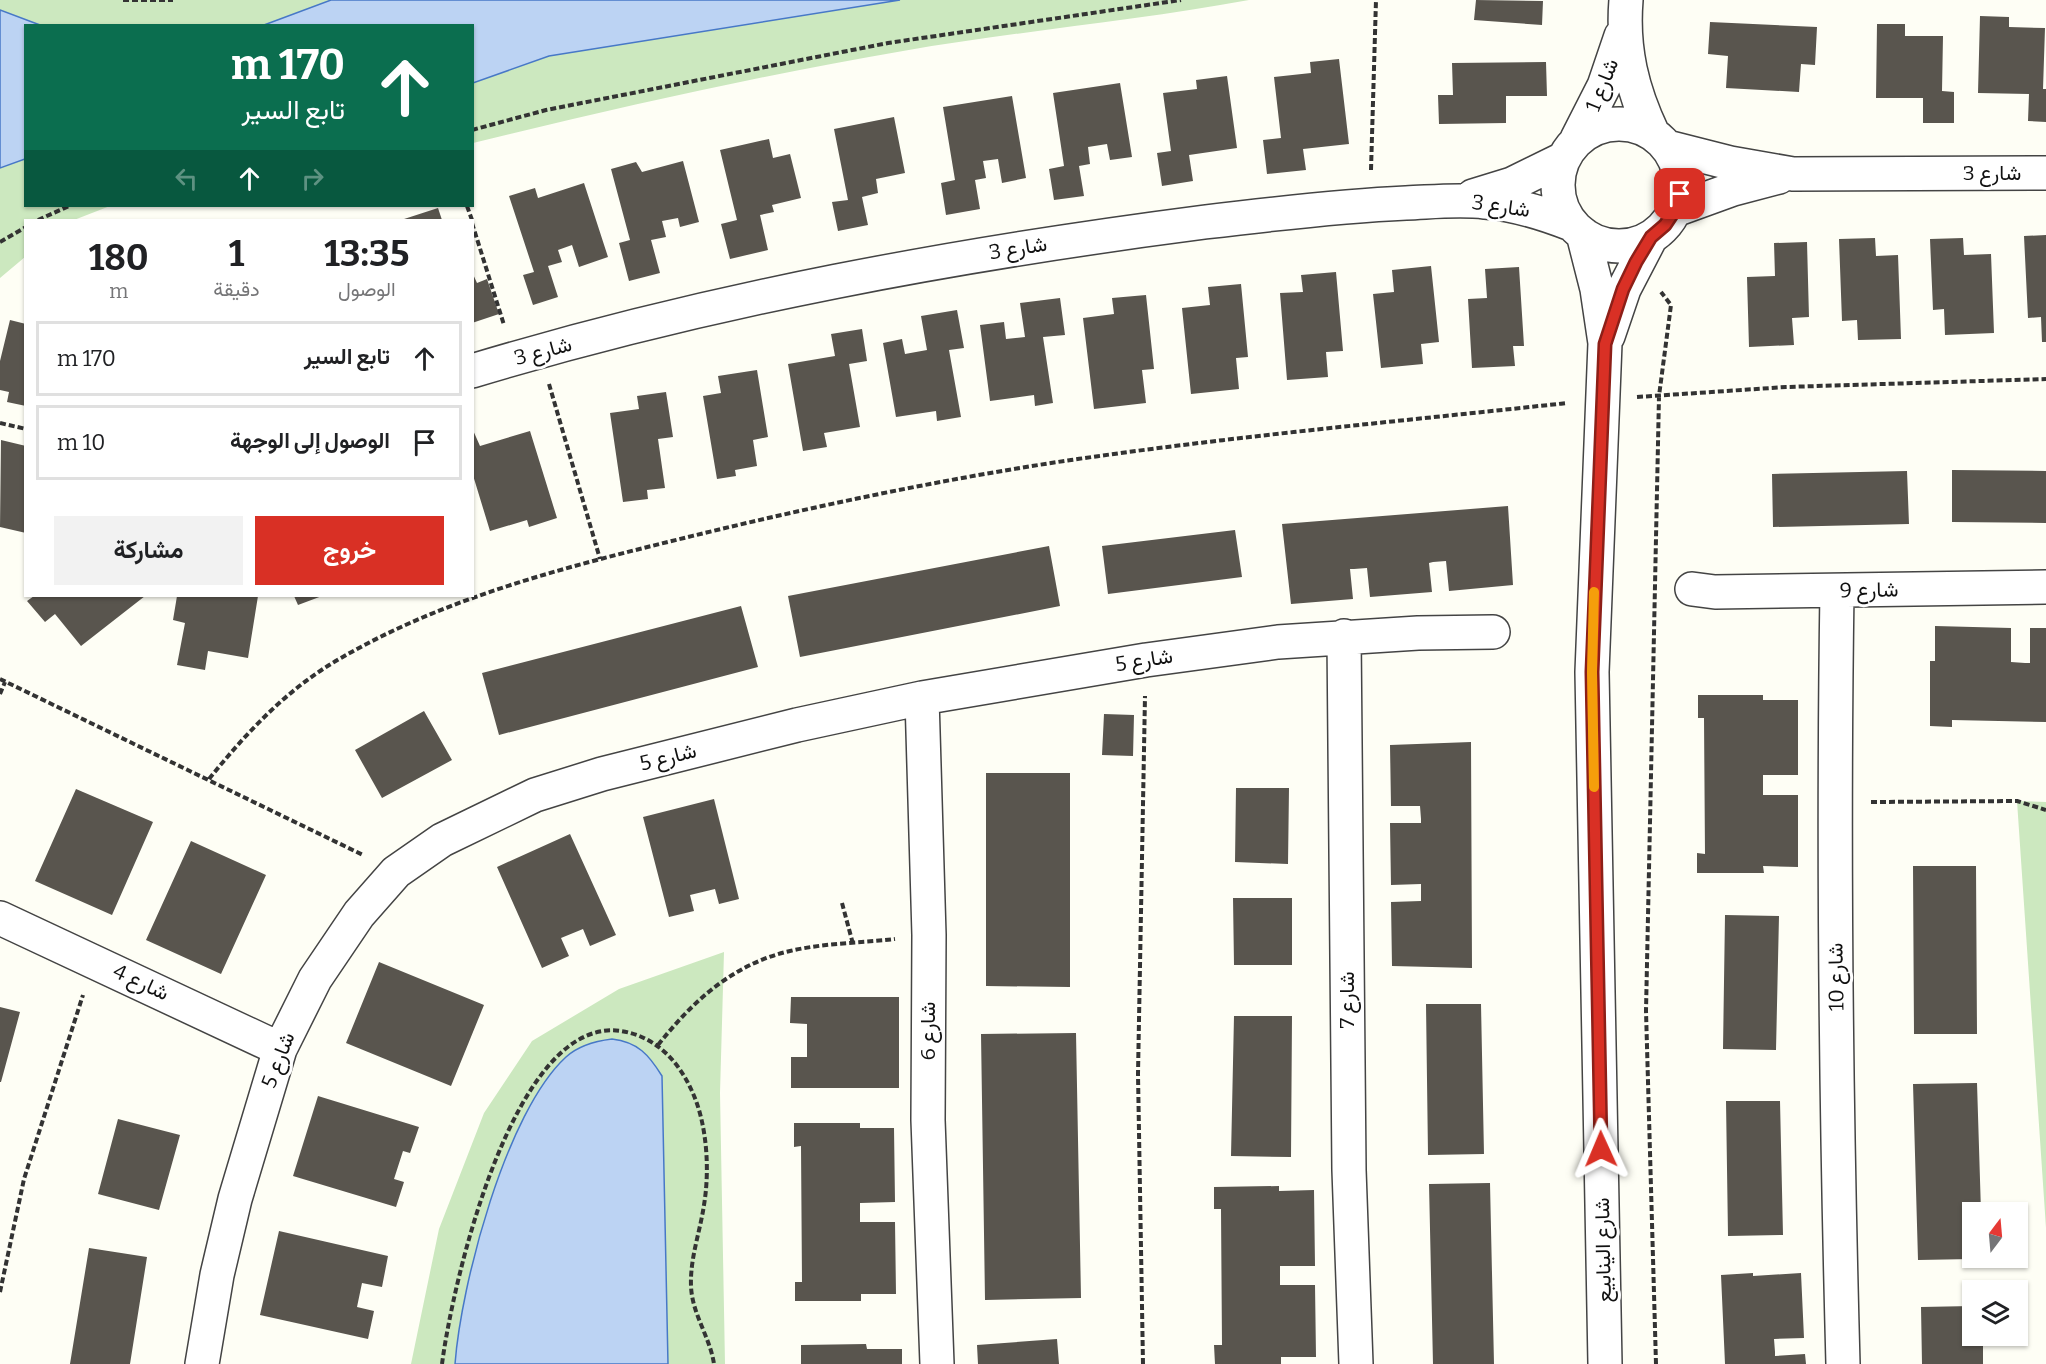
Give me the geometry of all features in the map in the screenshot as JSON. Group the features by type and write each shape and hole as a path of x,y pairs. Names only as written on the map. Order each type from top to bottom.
{"street":[{"name":"شارع 1","path":"1624,14 1632,83 1660,141"},
{"name":"شارع 1","path":"1570,149 1604,86 1624,14"},
{"path":"1457,201 1512,184 1570,149 1595,129 1614,124 1635,126 1660,141 1676,162 1680,178 1675,210 1644,250 1605,244 1577,229 1563,209 1558,193 1558,175 1570,149"},
{"name":"شارع 3","path":"1660,141 1730,163 1793,174 2046,173"},
{"name":"شارع 3","path":"1675,210 1733,189 1793,174"},
{"name":"شارع 3","path":"474,370 527,355 882,271 1125,232 1370,205 1457,201 1515,206 1577,229"},
{"name":"شارع الينابيع","path":"1577,229 1597,289 1605,344 1592,672 1605,1364"},
{"name":"شارع الينابيع","path":"1605,344 1623,289 1644,250"},
{"name":"شارع 9","path":"1692,589 1715,592 2046,587"},
{"name":"شارع 10","path":"1837,591 1834,803 1837,1161 1843,1364"},
{"name":"شارع 5","path":"202,1364 217,1275 232,1210 255,1124 280,1049 315,979 359,914 396,872 442,840 535,795 602,774 785,728 922,698 1233,647 1344,636 1493,632"},
{"name":"شارع 7","path":"1344,636 1349,1170 1356,1364"},
{"name":"شارع 6","path":"922,698 929,935 928,1120 937,1364"},
{"name":"شارع 4","path":"0,918 95,960 280,1049"}],"path":[{"path":"123,0 173,0"},
{"path":"474,129 557,108 888,43 1181,0"},
{"path":"1370,205 1376,0"},
{"path":"40,219 67,207"},
{"path":"474,227 527,355 600,559"},
{"path":"0,242 24,228"},
{"path":"1644,250 1671,305 1659,396 1646,1011 1656,1364"},
{"path":"209,779 248,731 292,691 340,658 424,617 510,585 600,559 755,521 911,488 1069,460 1227,439 1601,400 1822,386 2046,380"},
{"path":"0,423 24,429"},
{"path":"1143,1364 1138,1062 1146,660"},
{"path":"0,679 396,872"},
{"path":"0,694 5,682"},
{"path":"1834,803 2017,801 2046,810"},
{"path":"842,903 853,944"},
{"path":"658,1045 704,994 731,975 760,961 791,951 929,935"},
{"path":"0,1292 24,1179 95,960"},
{"path":"442,1364 460,1275 482,1198 510,1124 527,1092 568,1046 590,1034 613,1030 636,1034 658,1045 677,1065 692,1090 701,1117 706,1174 705,1203 693,1258 691,1286 695,1313 714,1364"}],"green space":[{"path":"0,0 1249,0 946,44 849,61 687,93 474,143 474,24 24,24 24,207 107,207 77,219 24,219 24,258 0,278"},
{"path":"2017,801 2046,802 2046,1228"},
{"path":"724,952 720,1093 725,1364 668,1364 662,1076 514,1138 485,1221 469,1277 455,1364 411,1364 439,1229 484,1113 532,1041 619,989"}],"water":[{"path":"331,0 900,0 549,56 474,83 474,24 267,24"},
{"path":"0,10 37,24 24,24 24,159 0,168"},
{"path":"612,1039 636,1046 662,1076 668,1364 455,1364 466,1290 477,1246 506,1157 524,1117 544,1083 566,1057 576,1049 588,1044"}],"building":[{"path":"1476,0 1543,1 1542,25 1474,20"},
{"path":"1980,16 2009,17 2009,27 2045,28 2043,89 2046,89 2046,122 2028,121 2029,94 1978,93"},
{"path":"1710,22 1817,27 1815,65 1801,64 1799,92 1726,88 1728,56 1708,54"},
{"path":"1877,24 1905,24 1905,36 1943,36 1942,91 1954,92 1954,123 1923,123 1923,98 1876,98"},
{"path":"1339,59 1349,144 1303,149 1306,170 1267,174 1263,140 1281,138 1274,77 1311,73 1310,62"},
{"path":"1546,62 1547,96 1506,96 1506,123 1439,124 1438,95 1453,95 1452,63"},
{"path":"1227,76 1237,148 1189,155 1193,181 1162,186 1157,153 1171,151 1163,93 1197,89 1196,80"},
{"path":"1120,83 1132,157 1110,160 1107,144 1088,147 1090,164 1079,166 1084,196 1054,200 1049,169 1064,166 1053,93"},
{"path":"1012,96 1026,178 1002,183 998,159 983,161 986,178 975,180 980,209 946,215 941,183 955,180 943,107"},
{"path":"894,117 905,173 876,179 878,193 862,197 868,225 838,231 832,202 848,200 834,129"},
{"path":"769,139 773,158 790,154 801,198 772,205 774,212 760,215 768,250 730,259 721,224 737,220 720,150"},
{"path":"683,161 699,222 680,227 678,218 662,221 666,237 651,240 660,273 629,281 619,243 630,240 611,169 636,162 642,172"},
{"path":"584,183 608,257 579,267 572,245 558,250 562,262 548,266 558,297 533,305 523,275 534,272 509,196 535,188 538,198"},
{"path":"438,208 442,219 404,219"},
{"path":"2046,235 2046,342 2042,342 2041,317 2028,318 2024,236"},
{"path":"1875,238 1876,256 1898,255 1901,339 1858,340 1857,320 1842,321 1839,239"},
{"path":"1963,238 1964,255 1991,254 1994,333 1945,335 1944,309 1933,310 1930,239"},
{"path":"1807,242 1809,317 1792,318 1794,345 1749,347 1747,277 1775,276 1774,243"},
{"path":"1431,266 1439,342 1421,344 1423,364 1381,368 1373,294 1394,292 1392,270"},
{"path":"1519,267 1524,346 1513,346 1515,366 1472,368 1468,299 1487,298 1485,269"},
{"path":"1336,272 1343,351 1326,352 1328,377 1287,380 1280,293 1303,292 1301,275"},
{"path":"474,276 477,283 487,279 499,314 474,322"},
{"path":"1241,284 1248,357 1236,358 1239,389 1191,394 1182,308 1210,305 1208,287"},
{"path":"1146,295 1154,369 1142,370 1146,403 1094,409 1083,318 1114,314 1112,298"},
{"path":"1060,298 1065,335 1043,337 1053,403 1035,406 1034,395 990,401 980,325 1004,322 1006,339 1025,337 1020,303"},
{"path":"957,310 964,348 949,350 961,417 937,421 936,411 896,417 883,343 902,339 905,354 927,350 921,316"},
{"path":"10,320 24,324 24,406 7,402 9,392 0,390 0,361"},
{"path":"862,329 867,361 849,364 860,427 824,433 827,447 803,451 788,364 835,356 831,334"},
{"path":"757,370 768,437 753,440 757,466 735,470 736,476 717,479 703,396 721,393 718,376"},
{"path":"666,392 673,437 658,439 665,488 647,490 648,499 623,502 610,413 639,409 637,396"},
{"path":"530,431 557,518 529,527 527,520 490,531 474,479 474,432 480,446"},
{"path":"1,440 24,446 24,533 0,527"},
{"path":"1952,470 2046,471 2046,523 1952,522"},
{"path":"1907,471 1909,524 1773,527 1772,474"},
{"path":"1508,506 1513,585 1449,591 1446,561 1433,562 1429,563 1432,592 1370,597 1367,568 1350,569 1353,599 1291,604 1282,524"},
{"path":"1235,530 1242,577 1108,594 1102,546"},
{"path":"1049,546 1060,606 800,657 788,596"},
{"path":"33,597 144,597 81,646 55,614 45,622 27,601"},
{"path":"177,597 258,597 248,658 208,651 205,670 177,665 185,623 173,620"},
{"path":"294,597 319,597 298,605"},
{"path":"741,606 758,667 499,735 482,673"},
{"path":"1935,626 2011,628 2011,662 2025,663 2030,663 2030,628 2046,628 2046,722 1952,720 1952,727 1930,726 1930,661 1935,661"},
{"path":"1698,695 1763,695 1763,700 1798,700 1798,775 1763,775 1763,795 1798,795 1798,867 1763,866 1764,873 1697,873 1697,853 1705,854 1704,718 1698,718"},
{"path":"424,711 452,760 382,798 355,750"},
{"path":"1104,714 1134,715 1133,756 1102,755"},
{"path":"1471,742 1472,968 1392,966 1391,902 1421,901 1421,884 1391,885 1390,823 1421,823 1421,819 1420,806 1391,806 1390,745"},
{"path":"986,773 1070,773 1070,987 986,986"},
{"path":"1236,788 1289,788 1288,864 1235,862"},
{"path":"76,789 153,822 112,915 35,881"},
{"path":"714,799 739,899 719,904 715,889 690,895 694,911 669,917 643,817"},
{"path":"570,834 616,935 590,946 583,929 561,938 569,956 542,968 497,867"},
{"path":"191,841 266,875 221,974 146,940"},
{"path":"1913,866 1976,866 1977,1034 1914,1034"},
{"path":"1233,898 1292,898 1292,965 1234,965"},
{"path":"1725,915 1779,916 1776,1050 1723,1049"},
{"path":"379,962 484,1005 451,1086 346,1043"},
{"path":"791,997 899,997 899,1088 791,1088 791,1057 807,1057 807,1024 790,1023"},
{"path":"1426,1004 1481,1004 1484,1154 1428,1155"},
{"path":"0,1007 20,1012 1,1082 0,1082"},
{"path":"1234,1016 1292,1016 1291,1157 1231,1156"},
{"path":"1076,1033 1081,1298 985,1300 981,1034"},
{"path":"1977,1083 1981,1202 1962,1202 1962,1259 1918,1260 1913,1084"},
{"path":"318,1096 419,1127 410,1153 403,1151 394,1179 404,1182 396,1207 293,1176"},
{"path":"1726,1101 1780,1101 1783,1235 1728,1236"},
{"path":"118,1119 180,1135 159,1210 98,1194"},
{"path":"794,1123 860,1123 860,1128 894,1128 895,1202 860,1203 860,1222 895,1222 896,1294 861,1294 861,1301 795,1301 795,1282 802,1282 801,1146 794,1147"},
{"path":"1490,1183 1494,1364 1433,1364 1429,1184"},
{"path":"1279,1186 1279,1191 1314,1190 1315,1266 1280,1266 1280,1285 1315,1285 1316,1357 1281,1357 1281,1364 1215,1364 1214,1345 1222,1345 1221,1209 1214,1209 1214,1187"},
{"path":"279,1231 388,1256 382,1287 362,1283 357,1307 374,1311 368,1339 260,1315"},
{"path":"89,1248 147,1257 130,1364 70,1364"},
{"path":"1753,1273 1753,1276 1801,1273 1804,1338 1774,1339 1775,1356 1805,1354 1806,1364 1725,1364 1721,1275"},
{"path":"1962,1306 1962,1346 1983,1346 1983,1364 1922,1364 1921,1307"},
{"path":"1057,1339 1059,1364 978,1364 977,1345"},
{"path":"866,1344 867,1349 902,1349 902,1364 801,1364 801,1345"}],"slow traffic":[{"path":"1594,592 1592,672 1594,787"}],"route":[{"path":"1601,1149 1592,672 1594,572 1605,344 1623,289 1636,262 1651,237 1665,225 1675,210 1680,194"}]}
